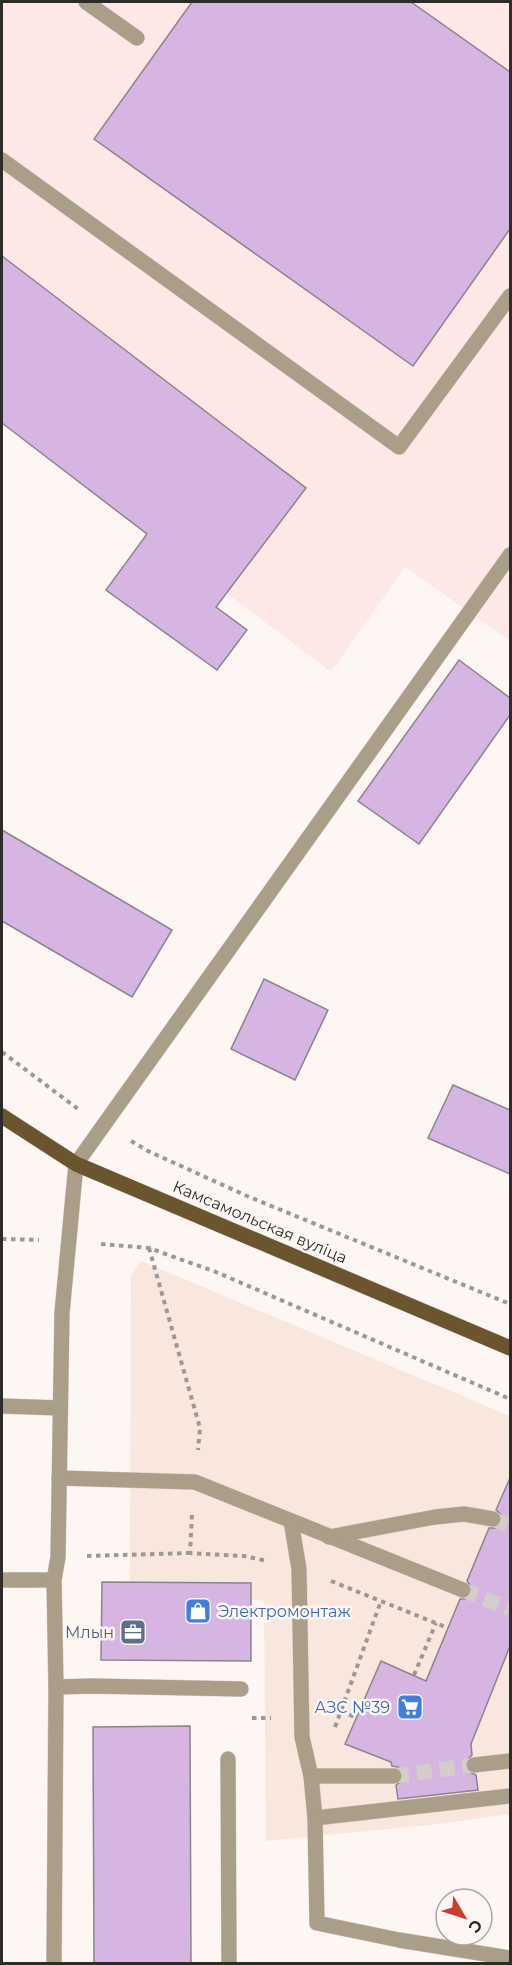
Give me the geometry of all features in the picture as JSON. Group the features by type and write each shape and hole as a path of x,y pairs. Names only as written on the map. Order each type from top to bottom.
{"main road":[{"name":"Камсамольская вуліца","path":"2,1116 76,1164 510,1348"}],"lane":[{"path":"86,2 137,38"},
{"path":"2,160 399,447 510,296"},
{"path":"54,1964 56,1687 54,1580 58,1557 62,1313 76,1164 510,555"},
{"path":"2,1406 60,1408"},
{"path":"58,1478 195,1482 463,1590"},
{"path":"329,1537 435,1517 464,1514 493,1519"},
{"path":"291,1521 299,1569 302,1737 311,1776 315,1818 317,1923 399,1940 510,1958"},
{"path":"2,1580 54,1580"},
{"path":"56,1687 241,1689"},
{"path":"228,1759 229,1964"},
{"path":"474,1765 510,1761"},
{"path":"311,1776 394,1776"},
{"path":"315,1818 510,1796"}],"path":[{"path":"2,1052 103,1126 148,1151 248,1196 510,1304"},
{"path":"2,1239 46,1240"},
{"path":"149,1248 216,1272 510,1399"},
{"path":"331,1776 328,1743 381,1601"},
{"path":"414,1675 436,1623"},
{"path":"341,1712 357,1718"}],"shaded area":[{"path":"2,2 510,2 510,641 405,567 331,672 2,423"},
{"path":"141,1261 510,1416 510,1814 439,1824 266,1841 264,1601 251,1599 251,1583 130,1582 131,1276"}],"building":[{"path":"192,2 411,2 510,72 510,229 413,366 94,139"},
{"path":"2,256 306,488 216,607 247,630 217,670 106,590 147,534 2,423"},
{"path":"459,660 510,698 510,715 419,844 358,801"},
{"path":"2,830 172,930 132,997 2,921"},
{"path":"264,979 328,1010 295,1080 231,1049"},
{"path":"453,1085 510,1110 510,1174 428,1138"},
{"path":"510,1478 510,1646 471,1744 472,1755 465,1762 467,1771 476,1775 478,1790 398,1799 396,1785 403,1780 402,1771 392,1766 391,1762 345,1744 381,1661 426,1681 460,1599 465,1599 472,1594 472,1588 467,1581 489,1528 497,1528 502,1521 502,1515 496,1510"},
{"path":"102,1582 251,1583 251,1661 101,1660"},
{"path":"190,1726 191,1964 94,1964 93,1727"}],"tunnel":[{"path":"493,1519 510,1526"},
{"path":"463,1590 510,1609"},
{"path":"394,1776 474,1765"}],"place":[{"name":"Электромонтаж","path":"198,1611"},
{"name":"Млын","path":"133,1632"},
{"name":"АЗС №39","path":"410,1707"}]}
